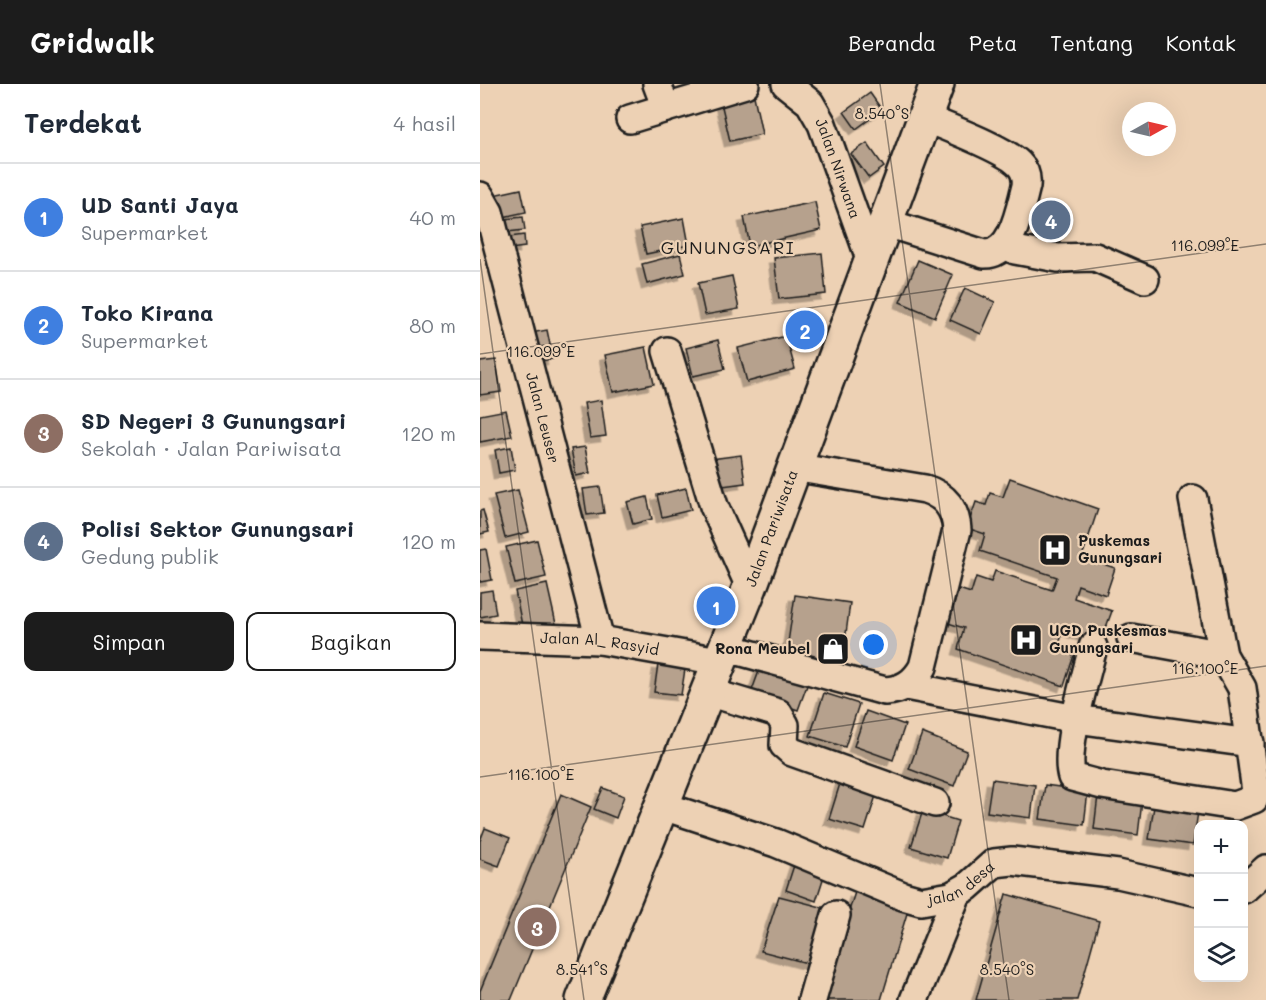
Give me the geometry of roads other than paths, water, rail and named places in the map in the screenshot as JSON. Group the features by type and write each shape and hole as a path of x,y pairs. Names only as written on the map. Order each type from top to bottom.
{"main road":[{"name":"Jalan Pariwisata","path":"583,1000 750,587 937,84"}],"street":[{"path":"630,119 662,96 746,84"},
{"name":"Jalan Nirwana","path":"786,84 810,103 822,124 872,264"},
{"path":"887,223 984,254 998,252 1006,245 1026,186 1026,177 1021,165 984,144 925,118"},
{"name":"Jalan Leuser","path":"480,196 489,212 600,640"},
{"path":"1006,245 1015,250 1058,258 1095,257 1145,279"},
{"path":"667,351 714,506 750,587"},
{"path":"717,666 892,691 906,686 915,679 925,661 957,530 954,512 942,497 931,491 793,467"},
{"path":"1093,647 1076,719 1069,766 1072,777 1076,780 1235,806 1254,799 1256,792 1242,688 1223,655 1193,499"},
{"name":"Jalan Al_ Rasyid","path":"480,636 600,640 717,666"},
{"path":"1131,638 1223,655"},
{"path":"717,666 778,713 785,725 784,745 792,752 935,803"},
{"path":"906,686 1076,719 1250,743"},
{"name":"jalan desa","path":"663,806 776,843 903,896 933,900 957,894 994,863 1012,861 1118,874 1194,891"},
{"path":"1248,885 1266,869"},
{"path":"914,1000 957,894"},
{"path":"812,1000 836,915"}],"place":[{"name":"Polisi Sektor Gunungsari","path":"1051,220"},
{"name":"Toko Kirana","path":"805,330"},
{"name":"Puskemas Gunungsari","path":"1055,550"},
{"name":"UD Santi Jaya","path":"716,606"},
{"name":"UGD Puskesmas Gunungsari","path":"1026,640"},
{"name":"Rona Meubel","path":"833,649"},
{"name":"SD Negeri 3 Gunungsari","path":"537,927"}],"district":[{"name":"GUNUNGSARI","path":"728,248"}]}
